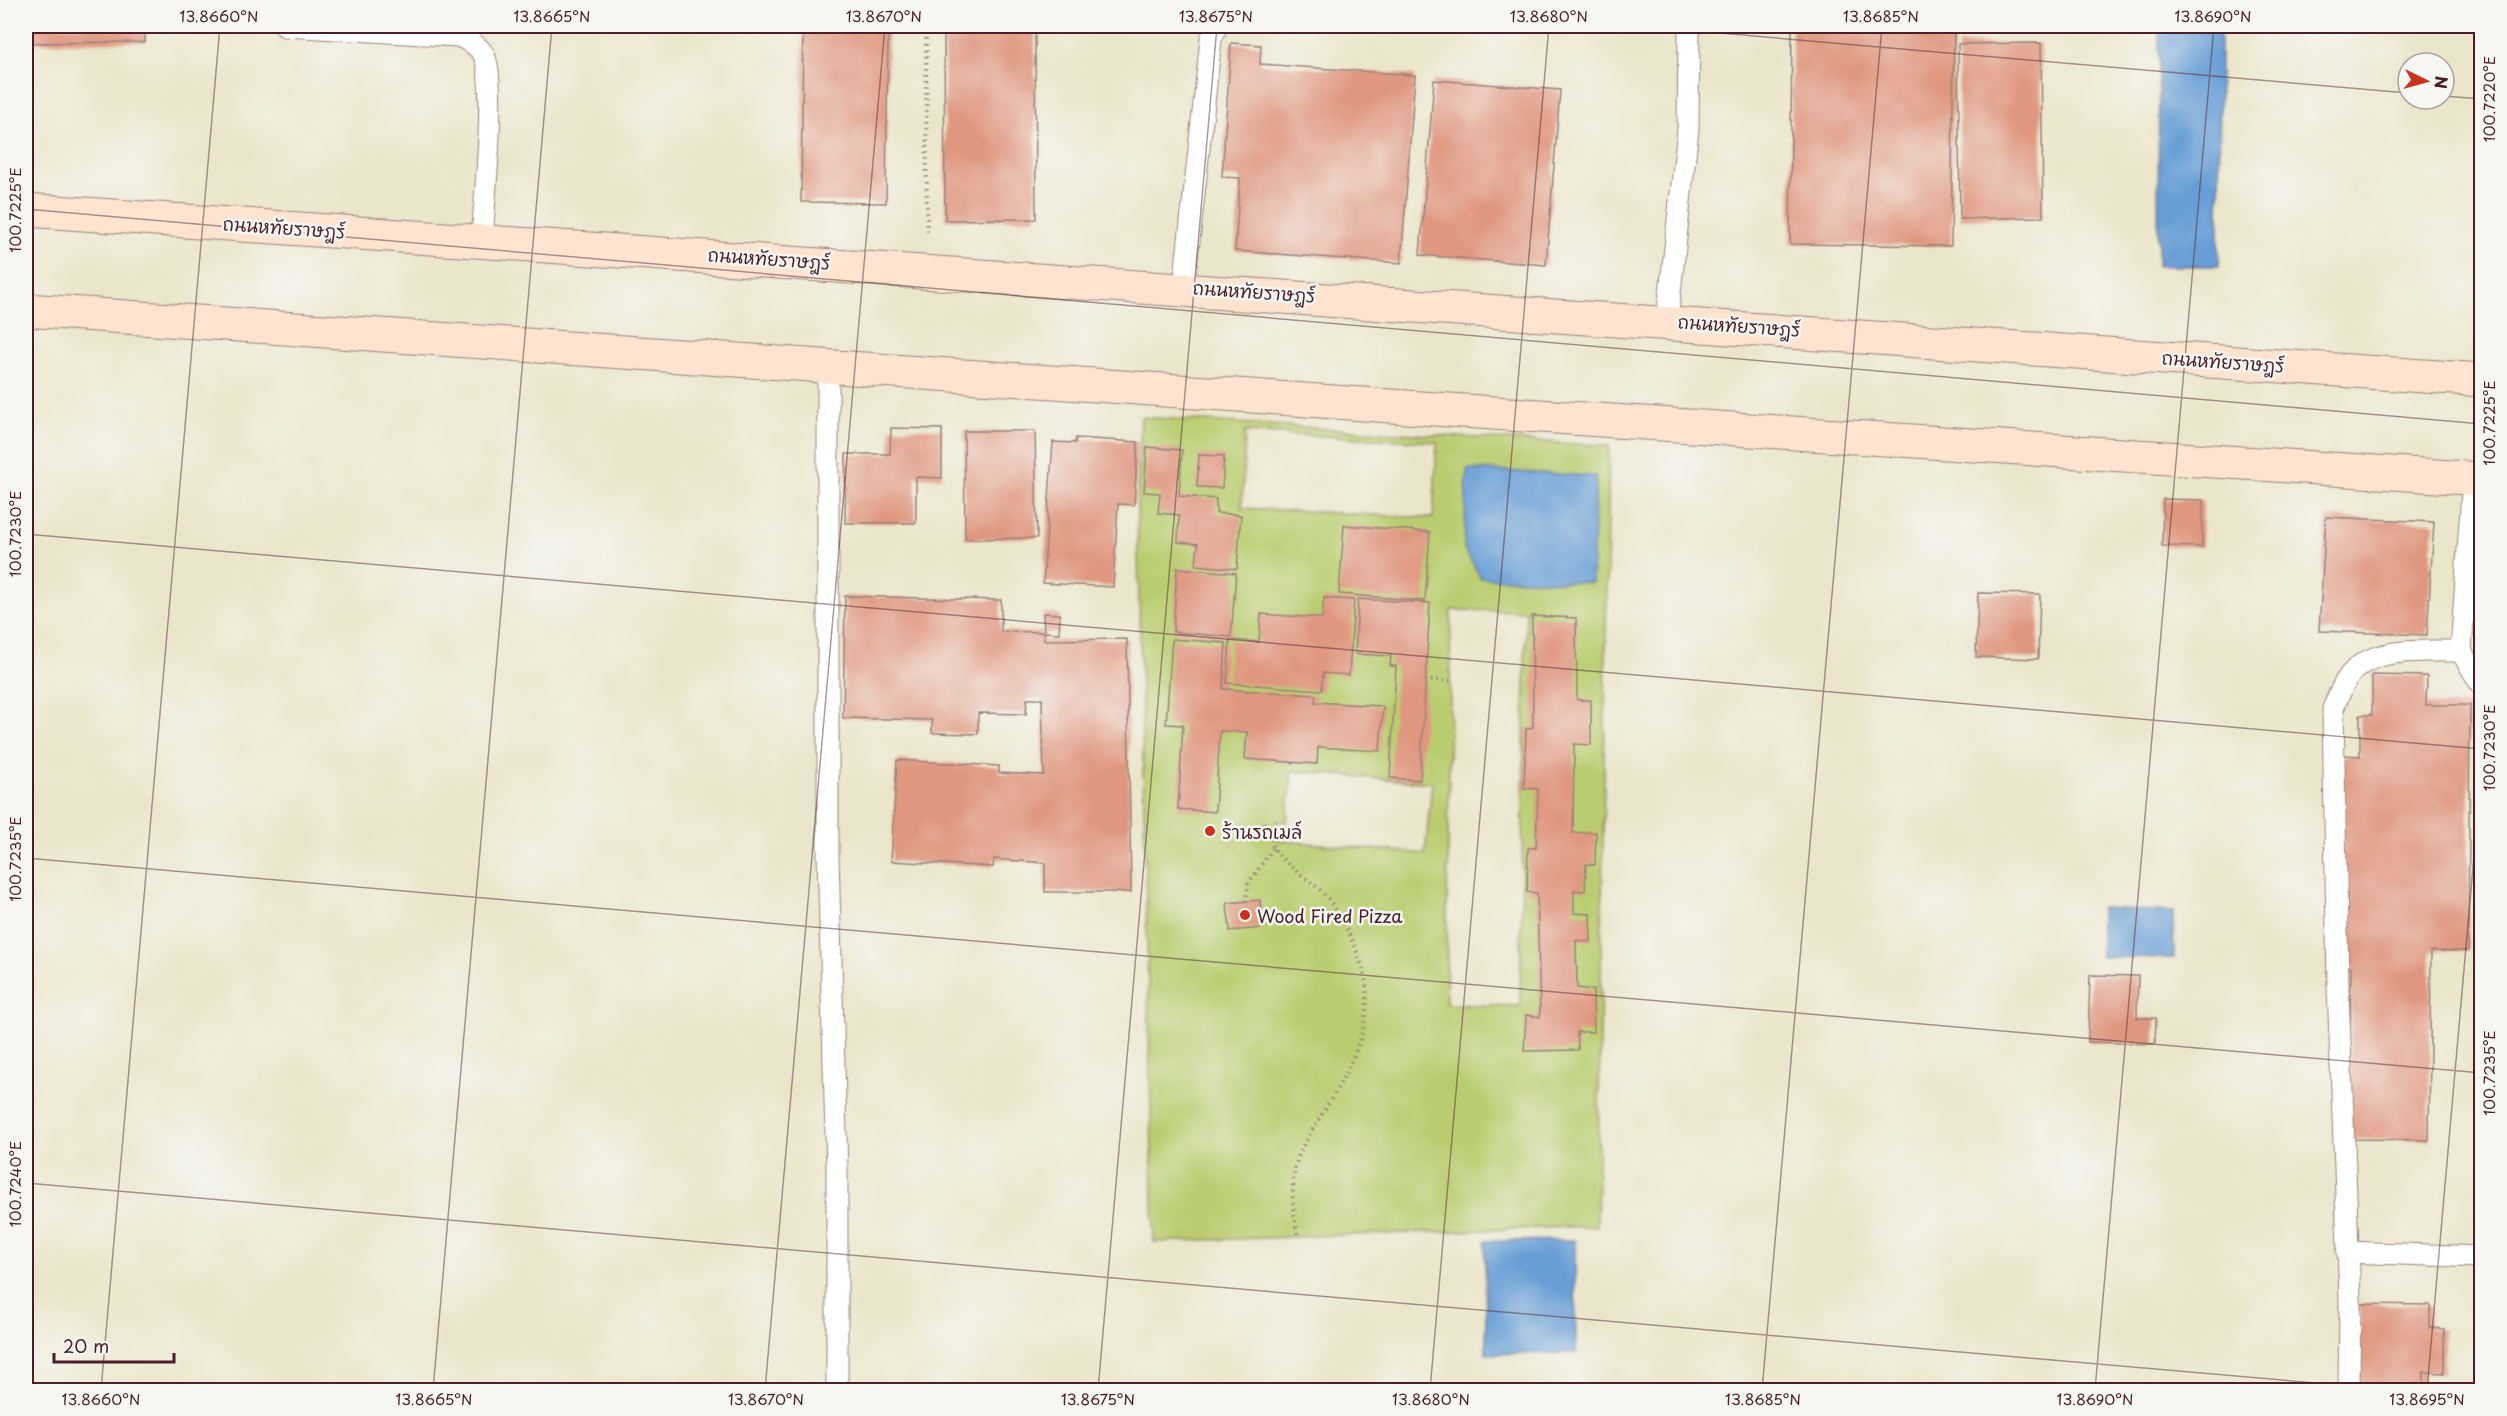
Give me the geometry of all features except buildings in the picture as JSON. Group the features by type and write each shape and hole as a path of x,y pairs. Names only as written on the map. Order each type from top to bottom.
{"main road":[{"name":"ถนนหทัยราษฎร์","path":"26,210 1184,286 2481,380"},
{"path":"26,310 2477,479"}],"lane":[{"path":"285,26 458,36 472,42 484,56 490,87 482,240"},
{"path":"1184,286 1210,39 1217,26"},
{"path":"1667,320 1688,129 1689,26"},
{"path":"828,366 828,855 837,1170 837,1390"},
{"path":"2477,479 2461,651 2481,686"},
{"path":"2349,1390 2350,1299 2338,988 2333,709 2348,677 2367,660 2388,654 2461,651"},
{"path":"2347,1252 2481,1257"}],"path":[{"path":"926,26 928,269"},
{"path":"1425,680 1450,681"},
{"path":"1264,822 1269,843 1273,848 1288,865 1324,894 1352,938 1366,982 1368,1010 1353,1058 1296,1163 1291,1198 1298,1237"},
{"path":"1246,902 1248,884 1273,848"}],"green space":[{"name":"ร้านรถเมล์","path":"1141,417 1609,446 1597,1226 1154,1242 1137,510","holes":["1245,432 1437,442 1433,518 1242,508","1451,610 1526,611 1520,1006 1446,1004","1292,771 1432,783 1425,854 1276,840 1277,821 1287,822"]}],"water":[{"path":"2159,26 2220,26 2219,266 2158,266"},
{"path":"1467,469 1596,476 1592,583 1481,578 1464,548"},
{"path":"2101,908 2173,912 2174,958 2101,957"},
{"path":"1575,1240 1576,1353 1486,1354 1485,1241"}],"place":[{"name":"ร้านรถเมล์","path":"1210,831"},
{"name":"Wood Fired Pizza","path":"1245,915"}]}
